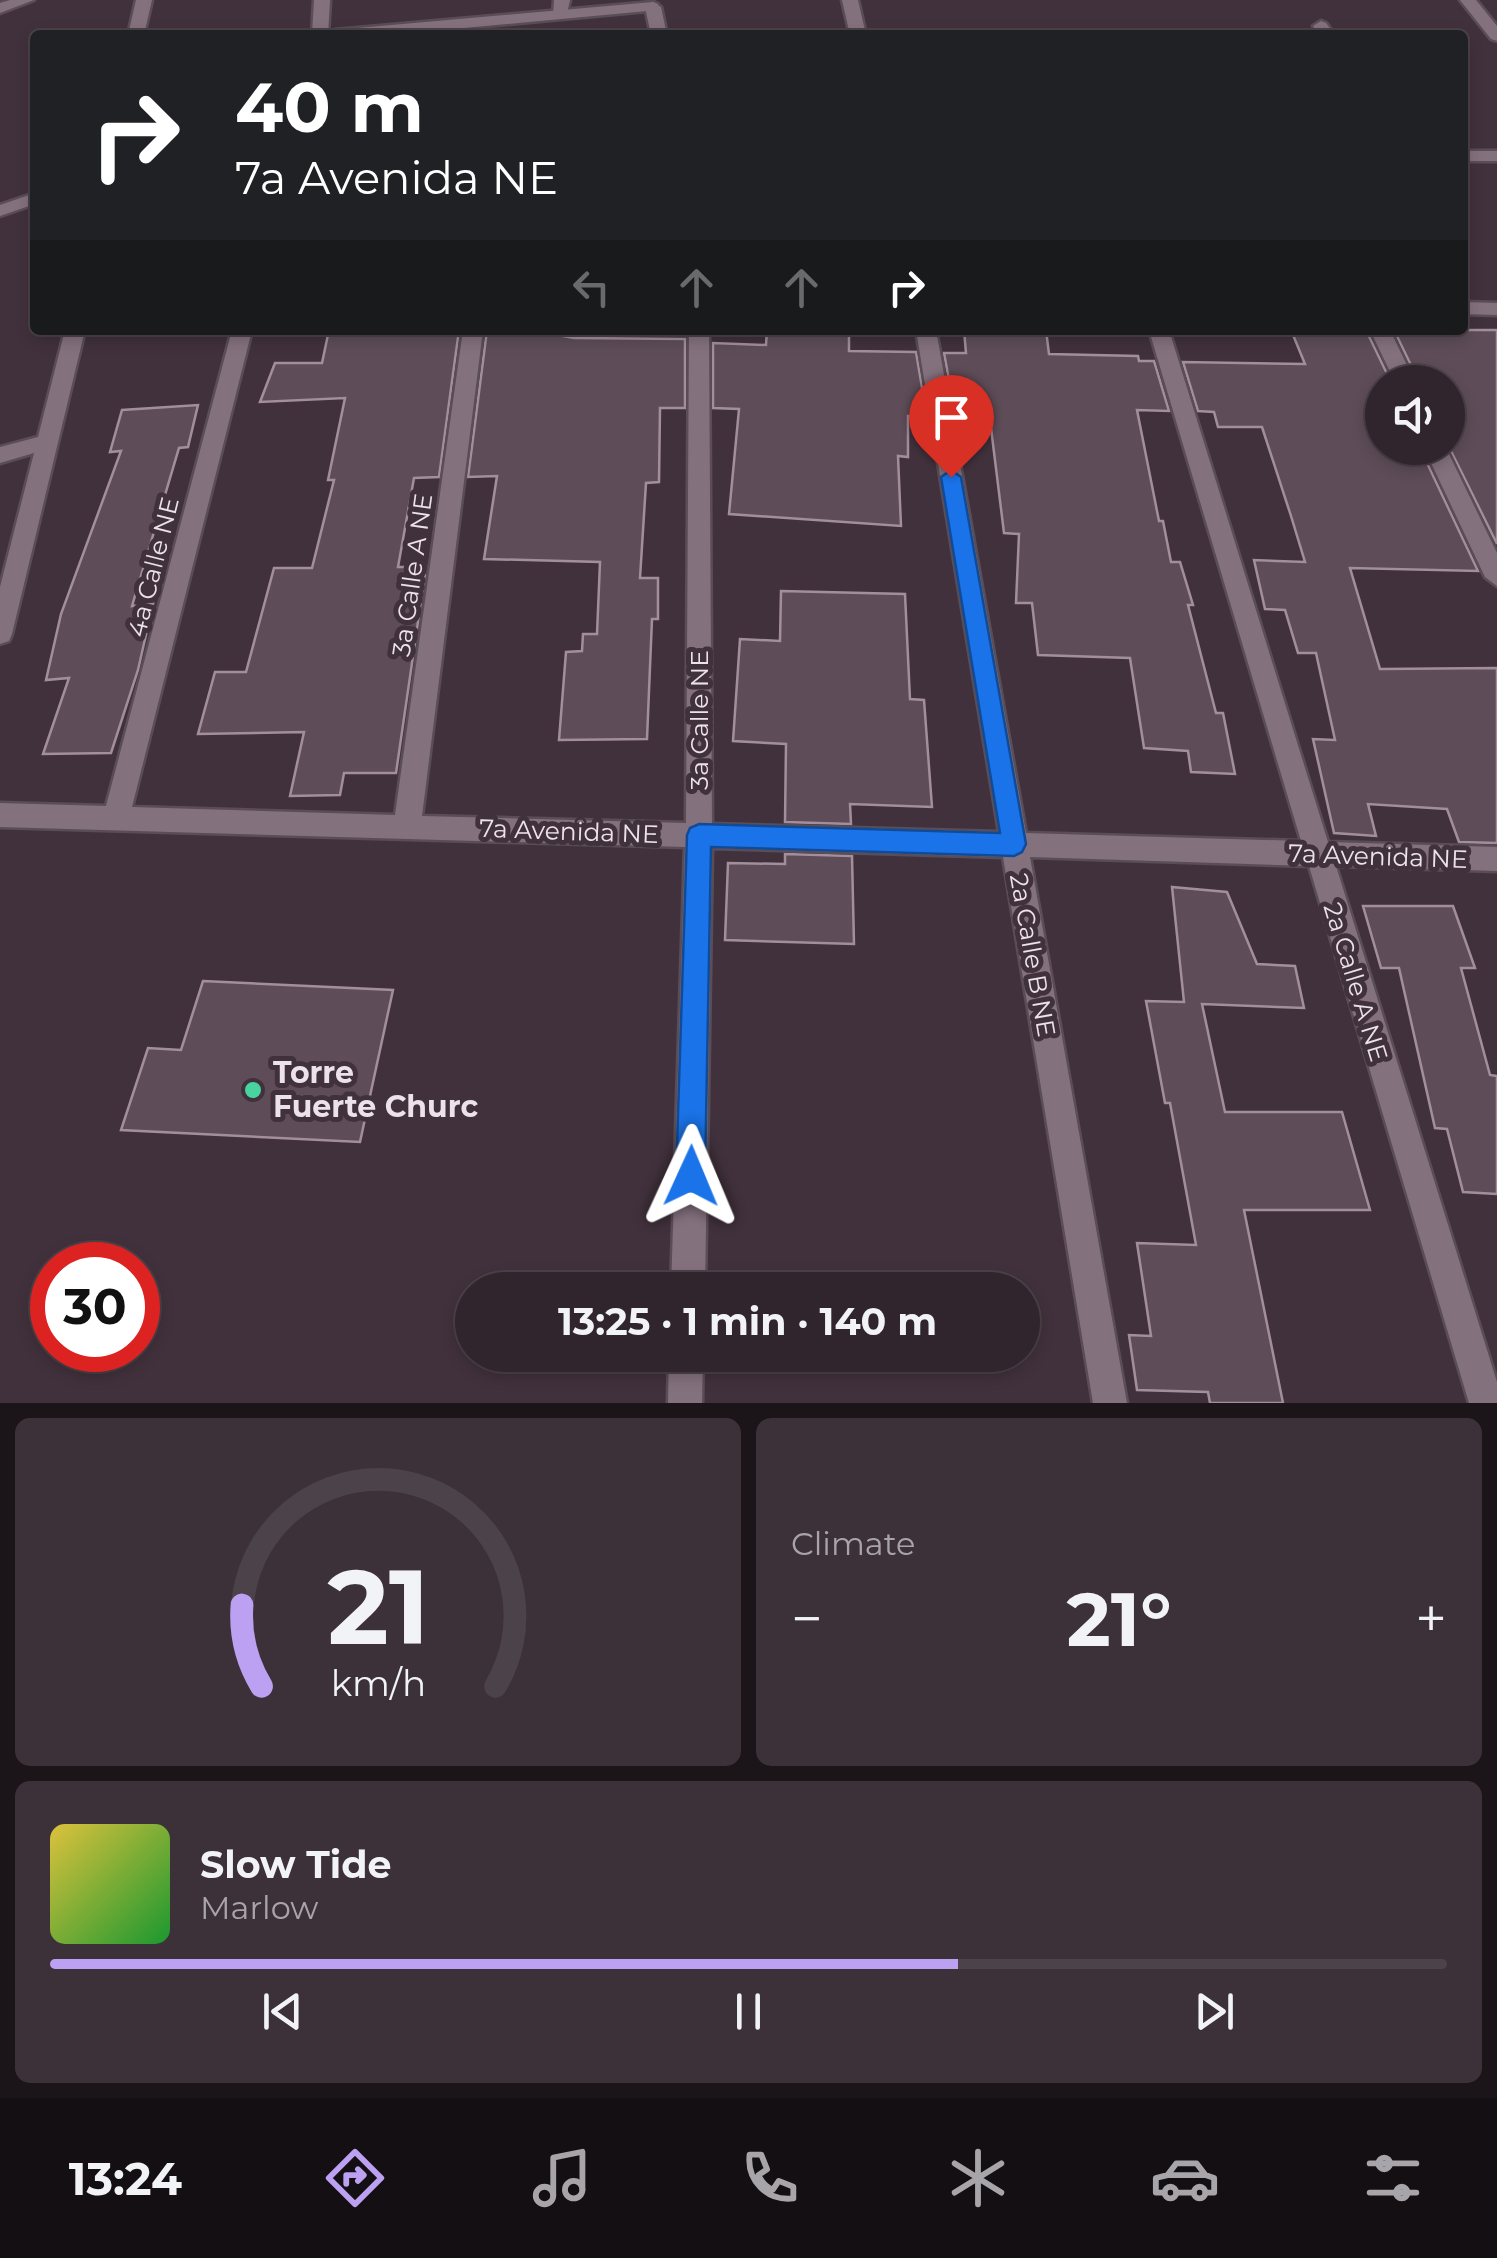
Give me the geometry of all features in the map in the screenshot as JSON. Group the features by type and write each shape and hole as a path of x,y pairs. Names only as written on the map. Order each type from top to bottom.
{"street":[{"path":"0,8 26,0"},
{"path":"137,30 144,0"},
{"path":"320,30 322,0"},
{"path":"850,0 857,30"},
{"path":"1468,0 1497,36"},
{"path":"377,30 562,8 653,7 658,30"},
{"path":"1468,156 1497,156"},
{"path":"0,211 30,200"},
{"path":"1468,308 1497,309"},
{"path":"0,634 75,335"},
{"name":"4a Calle NE","path":"116,818 241,335"},
{"name":"3a Calle A NE","path":"407,827 472,335"},
{"name":"3a Calle NE","path":"688,1272 699,835 698,335"},
{"name":"2a Calle B NE","path":"927,335 1110,1403"},
{"name":"2a Calle A NE","path":"1160,335 1486,1403"},
{"path":"1382,335 1396,365"},
{"path":"0,455 49,441"},
{"path":"1443,465 1497,577"},
{"name":"7a Avenida NE","path":"0,815 1497,859"},
{"path":"685,1403 686,1372"}],"building":[{"path":"1468,330 1497,330 1497,544 1458,465 1465,465 1465,365 1411,365 1396,335 1468,335"},
{"path":"328,335 458,335 439,477 414,478 398,567 426,567 396,773 344,773 340,795 290,796 304,732 198,734 215,672 246,672 274,568 312,568 334,480 328,480 345,398 260,402 275,363 322,363"},
{"path":"486,335 685,339 685,408 660,408 659,482 646,483 640,578 658,578 658,619 652,619 647,739 559,740 566,652 582,651 583,634 597,634 600,562 484,559 497,476 468,477"},
{"path":"767,335 849,335 849,351 916,352 927,417 908,416 908,457 898,456 901,526 729,514 739,409 713,408 713,343 766,345"},
{"path":"964,335 1047,335 1049,354 1138,356 1139,361 1154,361 1169,411 1137,410 1159,521 1163,521 1171,562 1180,562 1193,605 1188,605 1216,713 1223,713 1235,774 1191,772 1188,751 1144,748 1130,658 1038,655 1032,603 1016,603 1019,534 1004,533 991,428 983,428 982,419 956,418 944,353 966,353"},
{"path":"1293,335 1368,335 1383,365 1365,365 1365,465 1428,465 1478,571 1350,568 1380,669 1497,668 1497,843 1459,842 1447,809 1368,804 1376,836 1334,833 1313,739 1335,740 1316,653 1298,653 1285,610 1265,609 1254,560 1305,562 1291,516 1262,427 1218,427 1214,412 1198,411 1183,362 1305,364"},
{"path":"198,405 188,447 179,448 132,606 153,604 138,670 111,753 43,754 69,678 46,680 61,614 121,451 110,452 122,410"},
{"path":"781,591 905,594 910,699 924,700 932,807 850,804 851,824 785,822 786,744 733,741 740,639 780,641"},
{"path":"785,854 852,856 854,944 725,940 728,863 785,864"},
{"path":"1172,887 1227,892 1257,964 1295,966 1304,1008 1202,1004 1225,1112 1342,1112 1370,1210 1244,1210 1283,1403 1210,1403 1208,1392 1137,1390 1129,1335 1151,1336 1137,1243 1196,1245 1170,1103 1165,1103 1146,1001 1184,1002"},
{"path":"1363,906 1453,906 1475,968 1461,968 1490,1075 1497,1076 1497,1194 1463,1192 1447,1129 1435,1128 1399,968 1381,968"},
{"name":"Torre Fuerte Churc","path":"203,981 393,990 360,1142 121,1130 148,1048 181,1050"}],"place":[{"name":"Torre Fuerte Churc","path":"253,1090"}],"route":[{"path":"691,1176 699,835 1014,844 951,477"}]}
